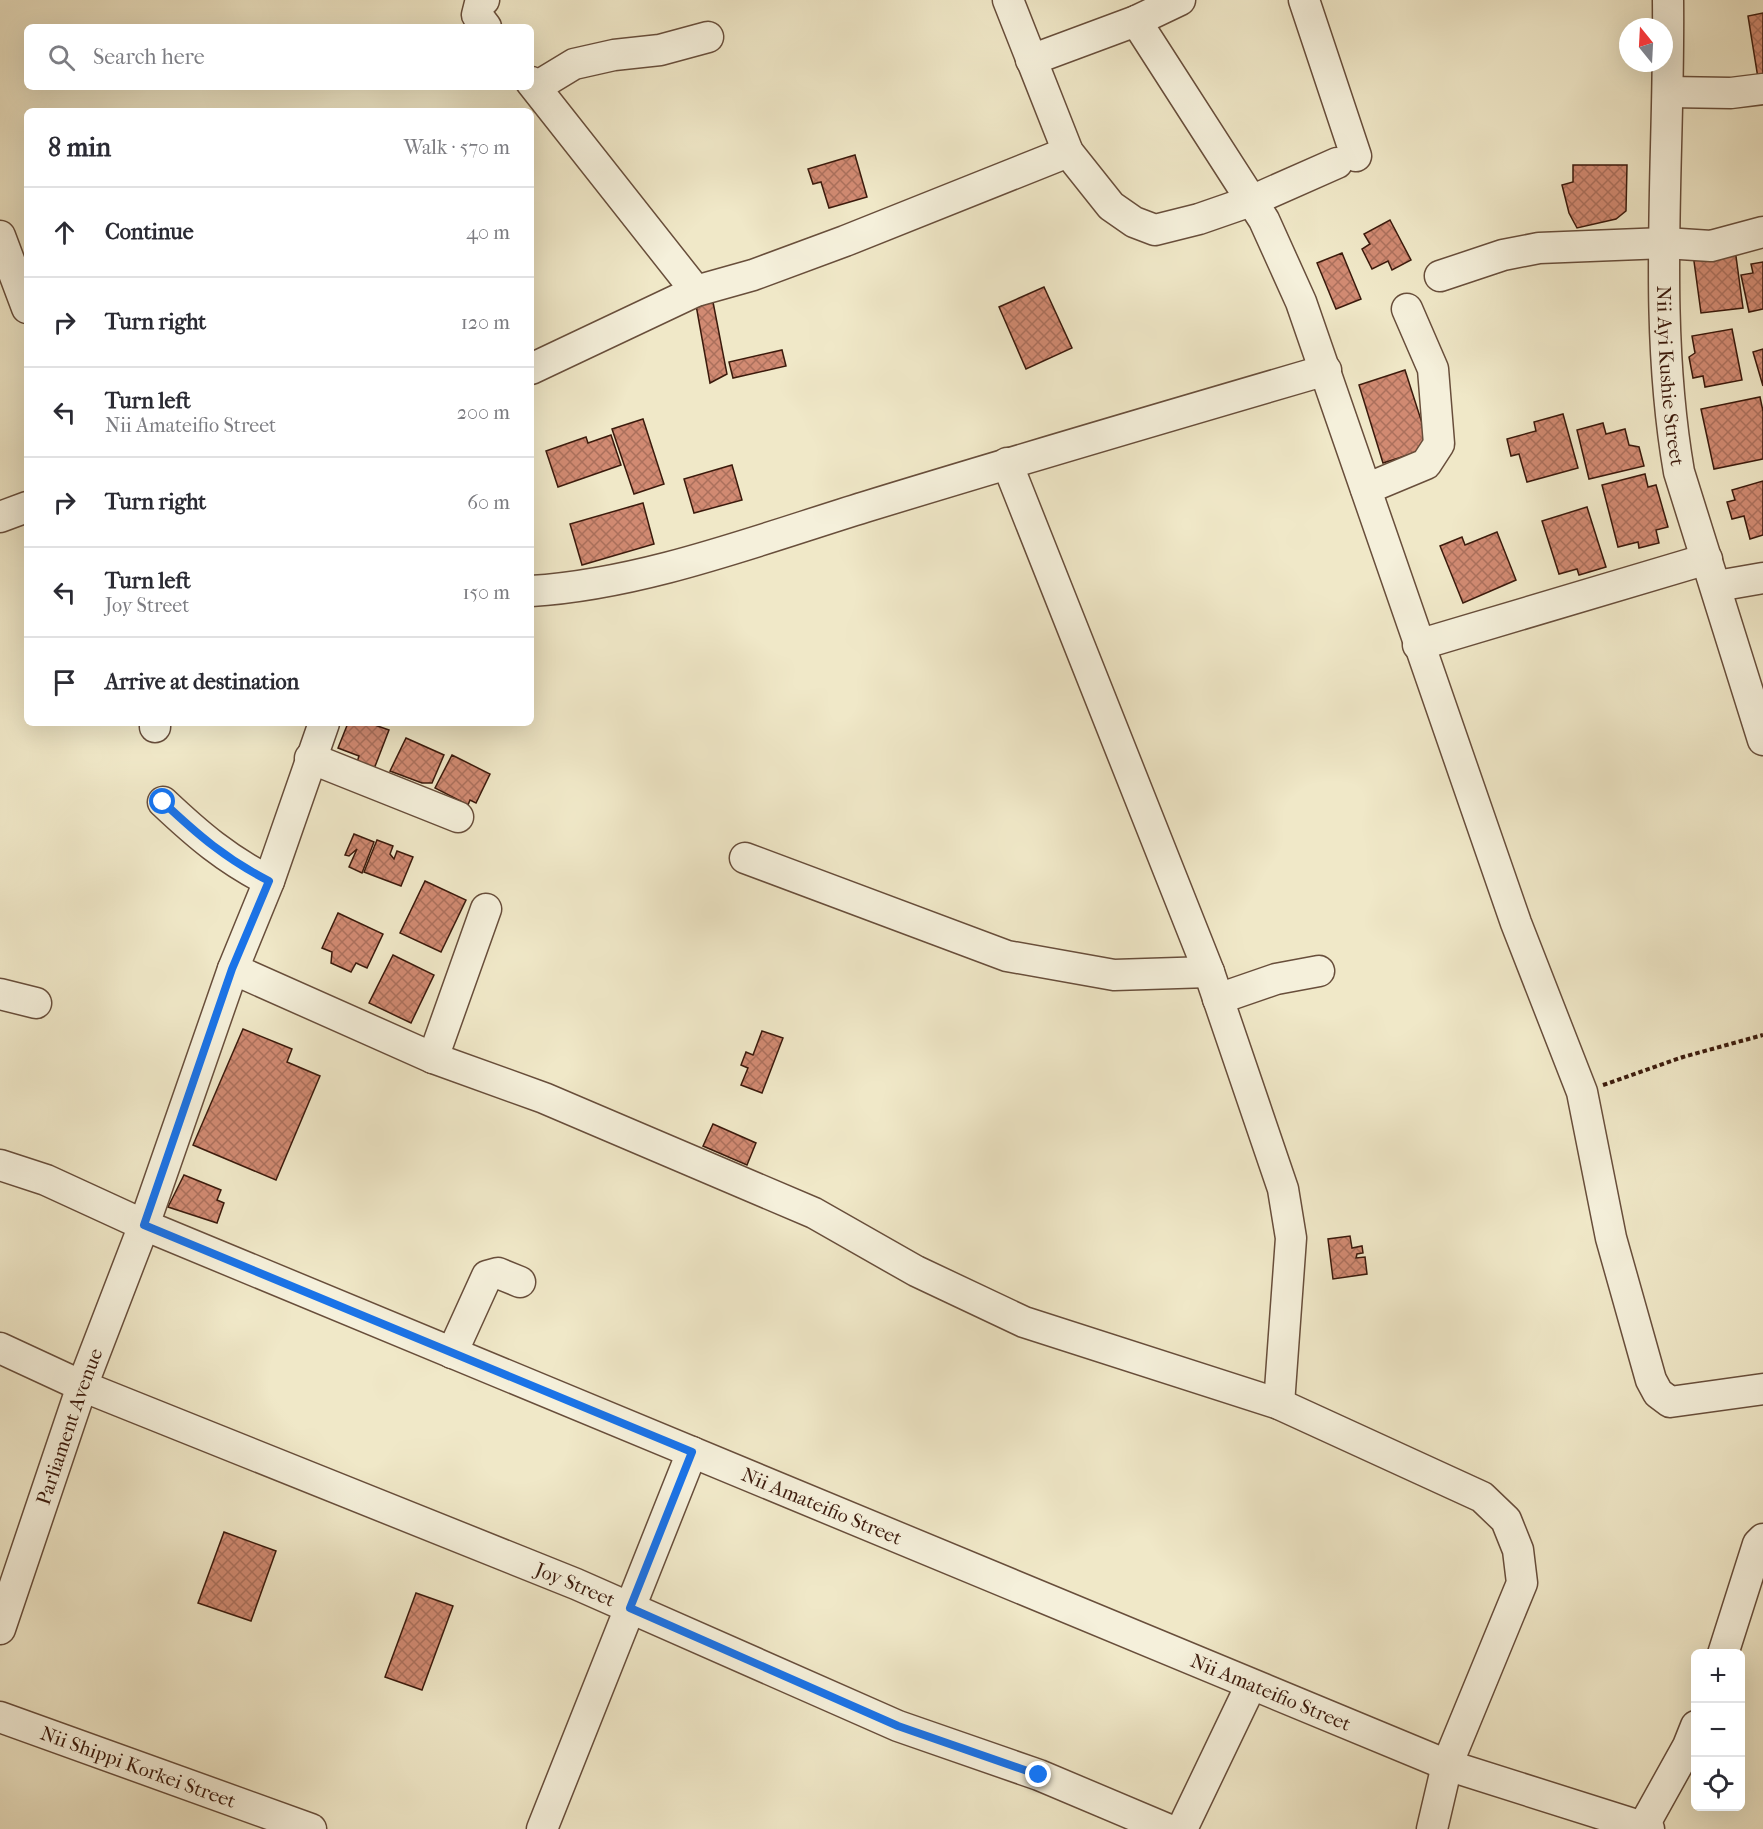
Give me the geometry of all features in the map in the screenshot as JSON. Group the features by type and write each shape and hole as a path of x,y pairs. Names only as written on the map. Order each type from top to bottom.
{"street":[{"path":"484,0 480,3 477,15 484,24"},
{"path":"1008,0 1068,152 1111,206 1134,222 1155,230 1199,219 1251,201 1346,160 1304,0"},
{"path":"1031,60 1136,21 1180,0"},
{"name":"Nii Ayi Kushie Street","path":"1668,0 1670,92 1665,243 1667,387 1671,429 1678,472 1712,572 1763,740"},
{"path":"1136,21 1264,220 1301,302 1516,923 1582,1092 1611,1238 1651,1380 1658,1393 1670,1402 1763,1389"},
{"path":"534,84 574,64 614,55 660,50 708,37"},
{"path":"534,85 696,291"},
{"path":"1670,92 1731,93 1763,89"},
{"path":"534,368 696,291 753,275 845,241 1068,152"},
{"path":"1440,276 1503,255 1539,248 1665,243 1711,246 1763,232"},
{"path":"0,236 24,300"},
{"path":"1366,489 1426,464 1439,444 1433,369 1407,309"},
{"path":"534,591 556,589 669,567 1006,464 1326,370"},
{"path":"1006,464 1213,985 1283,1189 1291,1238 1279,1404"},
{"path":"0,518 24,508"},
{"path":"1418,645 1712,572 1763,578"},
{"name":"Parliament Avenue","path":"0,1629 82,1386 144,1225 232,969 269,881 323,726"},
{"path":"310,758 458,817"},
{"path":"163,802 207,844 269,881"},
{"path":"745,858 1007,956 1114,975 1213,985 1319,971"},
{"path":"434,1058 486,909"},
{"path":"232,969 434,1058 544,1098 814,1213 916,1271 1024,1322 1279,1404 1482,1497 1506,1520 1518,1550 1522,1583 1447,1765 1432,1829"},
{"path":"0,994 36,1003"},
{"name":"Nii Amateifio Street","path":"0,1165 46,1180 144,1225 1447,1765 1646,1828"},
{"path":"452,1353 487,1276 498,1273 520,1282"},
{"name":"Joy Street","path":"0,1348 82,1386 630,1608 898,1726 1039,1775 1167,1829"},
{"path":"542,1829 692,1452"},
{"path":"1724,1649 1758,1544 1763,1539"},
{"path":"1182,1829 1251,1685"},
{"name":"Nii Shippi Korkei Street","path":"0,1717 293,1826"},
{"path":"1646,1828 1691,1737"}],"path":[{"path":"1582,1092 1683,1057 1763,1035"}],"building":[{"path":"1763,13 1763,77 1758,78 1748,16"},
{"path":"855,155 867,197 829,208 821,182 813,184 808,169"},
{"path":"1573,165 1627,165 1626,211 1616,219 1577,228 1569,213 1562,185 1573,182"},
{"path":"1390,220 1411,260 1392,270 1388,261 1372,269 1362,249 1370,244 1364,234"},
{"path":"1735,249 1743,308 1701,313 1693,254"},
{"path":"1342,253 1361,299 1336,309 1317,263"},
{"path":"1763,262 1763,309 1749,312 1741,275 1753,273 1751,264"},
{"path":"1044,287 1072,348 1026,369 999,307"},
{"path":"713,302 727,374 710,383 696,305"},
{"path":"1732,329 1742,380 1705,387 1703,376 1693,378 1689,357 1695,353 1692,336"},
{"path":"1763,349 1763,386 1753,352"},
{"path":"782,350 786,366 733,378 729,362"},
{"path":"1405,370 1430,448 1383,463 1359,385"},
{"path":"1760,397 1763,411 1763,459 1714,469 1701,409"},
{"path":"1563,414 1578,468 1527,482 1519,454 1511,456 1507,439 1536,431 1534,422"},
{"path":"643,419 664,484 634,494 612,429"},
{"path":"1603,423 1606,434 1625,429 1629,445 1639,447 1644,466 1589,479 1577,430"},
{"path":"611,435 621,465 558,487 546,451 586,437 588,443"},
{"path":"732,465 742,500 694,513 684,479"},
{"path":"1645,474 1648,487 1656,485 1668,527 1656,530 1659,543 1639,548 1638,542 1618,547 1602,485"},
{"path":"1763,481 1763,535 1750,539 1744,516 1732,519 1727,502 1735,500 1732,490"},
{"path":"643,503 654,544 582,565 570,524"},
{"path":"1587,507 1606,567 1579,575 1577,569 1559,574 1542,521"},
{"path":"1497,532 1516,580 1463,603 1440,546 1462,537 1465,545"},
{"path":"347,726 378,726 389,730 374,769 357,762 359,756 338,748"},
{"path":"406,738 444,755 432,783 422,783 390,771"},
{"path":"452,755 490,774 476,803 470,800 468,805 435,788"},
{"path":"354,834 374,842 362,873 349,867 357,849 349,856 345,855"},
{"path":"377,840 393,846 390,854 394,859 397,851 413,857 401,886 364,872"},
{"path":"425,881 466,900 441,952 400,933"},
{"path":"338,913 383,934 367,968 356,963 351,972 331,963 332,952 322,948"},
{"path":"393,955 434,975 411,1023 369,1003"},
{"path":"243,1029 292,1049 287,1062 320,1076 276,1180 193,1145"},
{"path":"762,1031 783,1038 762,1093 741,1085 748,1068 741,1065 746,1052 753,1055"},
{"path":"713,1124 756,1143 747,1165 703,1146"},
{"path":"184,1175 221,1190 217,1200 224,1203 217,1223 168,1207"},
{"path":"1350,1236 1352,1248 1362,1246 1363,1253 1357,1254 1356,1258 1365,1257 1367,1274 1333,1279 1328,1239"},
{"path":"224,1532 276,1551 251,1621 198,1603"},
{"path":"416,1593 453,1606 422,1690 385,1677"}],"route":[{"path":"163,802 207,844 269,881 232,969 144,1225 692,1452 630,1608 898,1726 1039,1775"}]}
